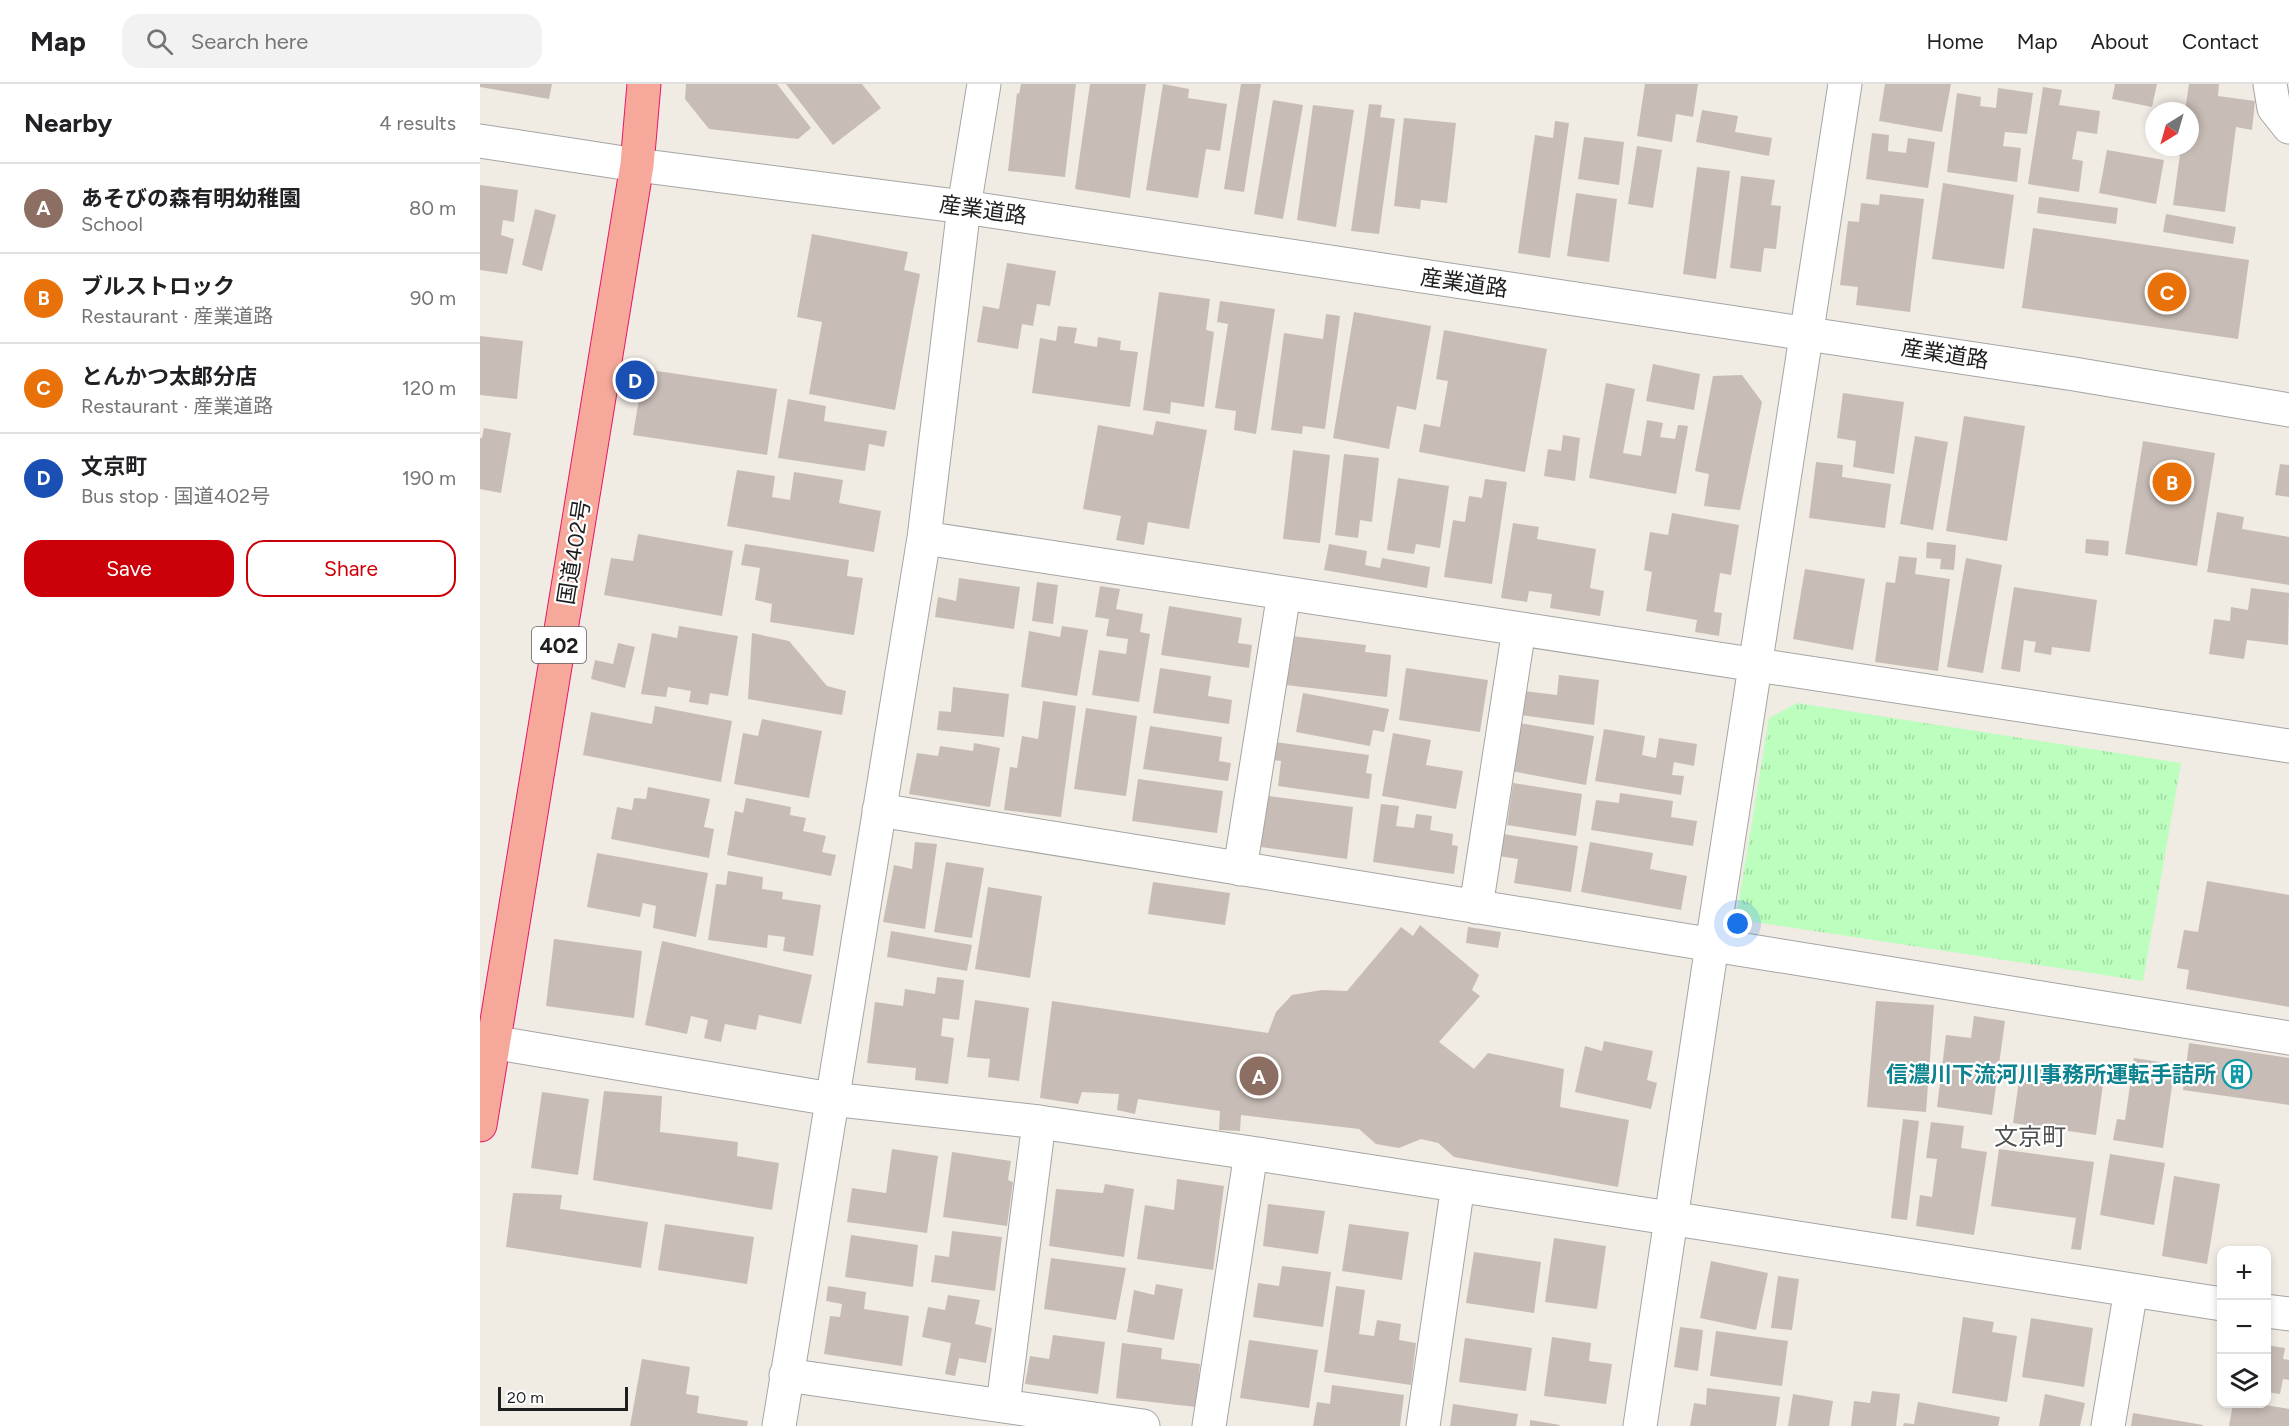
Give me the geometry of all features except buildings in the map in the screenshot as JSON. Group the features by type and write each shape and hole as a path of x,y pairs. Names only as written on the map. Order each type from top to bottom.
{"highway":[{"name":"国道402号","path":"480,1125 487,1041 637,165 644,84"}],"street":[{"path":"779,1426 924,538 964,207 984,84"},
{"path":"1640,1426 1845,84"},
{"path":"2270,84 2274,108 2289,127"},
{"name":"産業道路","path":"480,141 637,165 964,207 2074,374 2289,410"},
{"path":"924,538 2289,746"},
{"path":"1240,869 1284,593"},
{"path":"1476,907 1518,629"},
{"path":"879,810 2289,1038"},
{"path":"487,1041 831,1100 1039,1122 1251,1153 2217,1303"},
{"path":"1003,1405 1039,1122"},
{"path":"1209,1426 1251,1153"},
{"path":"1423,1426 1458,1185"},
{"path":"2108,1426 2131,1290"},
{"path":"2271,1312 2289,1314"},
{"path":"786,1375 1003,1405 1065,1420 1143,1426"}],"green space":[{"path":"1797,703 2181,763 2143,981 1736,919 1769,718"}],"place":[{"name":"とんかつ太郎分店","path":"2167,292"},
{"name":"文京町","path":"635,380"},
{"name":"ブルストロック","path":"2172,482"},
{"name":"信濃川下流河川事務所運転手詰所","path":"2237,1074"},
{"name":"あそびの森有明幼稚園","path":"1259,1076"}],"district":[{"name":"文京町","path":"2030,1136"}]}
